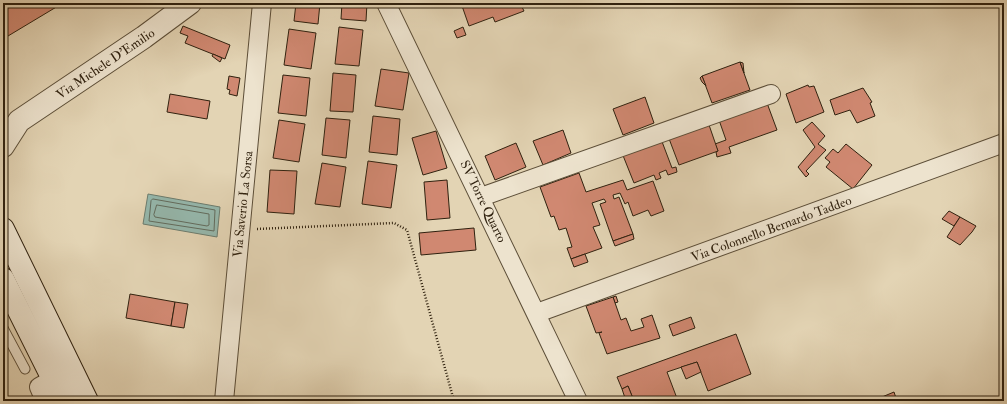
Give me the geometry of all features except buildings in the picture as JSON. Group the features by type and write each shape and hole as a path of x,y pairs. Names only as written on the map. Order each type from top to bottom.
{"main road":[{"name":"Via Michele D'Emilio","path":"3,146 11,121 144,37 190,3"},
{"path":"3,229 87,401"},
{"path":"3,279 8,305 53,379 64,401"}],"street":[{"name":"SV Torre Quarto","path":"386,3 482,197 578,401"},
{"name":"Via Saverio La Sorsa","path":"224,401 260,4"},
{"path":"482,197 771,94"},
{"name":"Via Colonnello Bernardo Taddeo","path":"537,313 1004,142"},
{"path":"45,401 39,386 53,379"}],"lane":[{"path":"3,328 24,369"}],"path":[{"path":"240,230 394,223 406,230 454,401"}],"water":[{"path":"148,194 220,207 217,237 143,224"}]}
